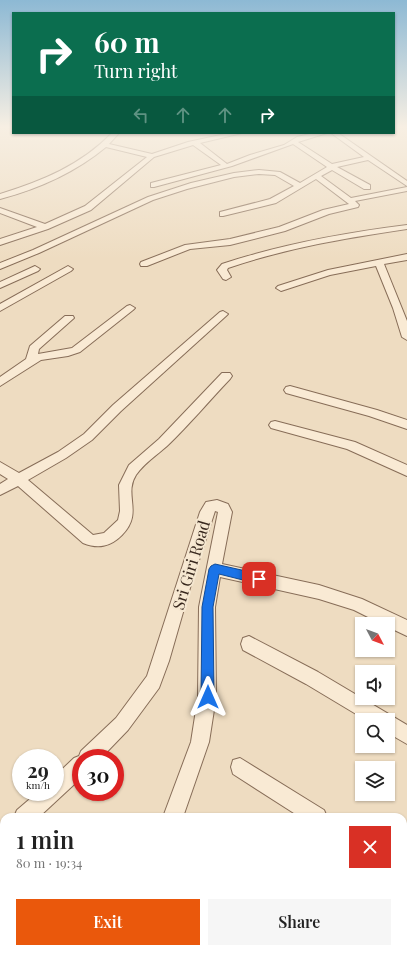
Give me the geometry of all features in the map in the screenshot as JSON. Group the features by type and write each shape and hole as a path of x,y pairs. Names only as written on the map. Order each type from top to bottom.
{"street":[{"path":"0,197 32,185 64,170"},
{"path":"0,242 44,227 88,208 134,170"},
{"path":"154,185 209,170"},
{"path":"223,214 264,204 326,170"},
{"path":"336,170 368,187"},
{"path":"387,170 407,184"},
{"path":"0,266 29,255 141,202 181,187 228,176 262,172 282,175 299,186"},
{"path":"144,264 193,246 230,242 291,226 326,212 353,206 354,203 351,200 316,176"},
{"path":"351,200 407,189"},
{"path":"0,210 44,227"},
{"path":"226,277 222,270 226,266 288,246 366,231 406,228"},
{"path":"281,288 328,273 407,257"},
{"path":"379,263 398,308 407,337"},
{"path":"0,285 35,269"},
{"path":"0,308 68,269"},
{"path":"0,382 31,361 42,356 70,353 76,350 130,308"},
{"path":"0,490 88,438 117,408 223,314"},
{"path":"31,361 34,348 69,318"},
{"path":"0,467 18,479 88,538 94,542 101,542 112,536 125,521 127,514 126,480 132,471 164,441 226,376"},
{"path":"290,390 373,413 407,425"},
{"path":"275,425 351,445 407,471"},
{"name":"Sri Giri Road","path":"97,749 122,724 153,682 161,661 182,588 205,518 211,506 217,505 223,508 225,512 207,607 208,697 200,742 175,813"},
{"path":"215,569 319,592 357,604 407,628"},
{"path":"249,644 312,678 371,713"},
{"path":"395,727 407,735"},
{"path":"240,767 311,813"},
{"path":"64,781 72,773"},
{"path":"28,813 42,801"}],"route":[{"path":"208,697 207,607 215,569 259,579"}]}
